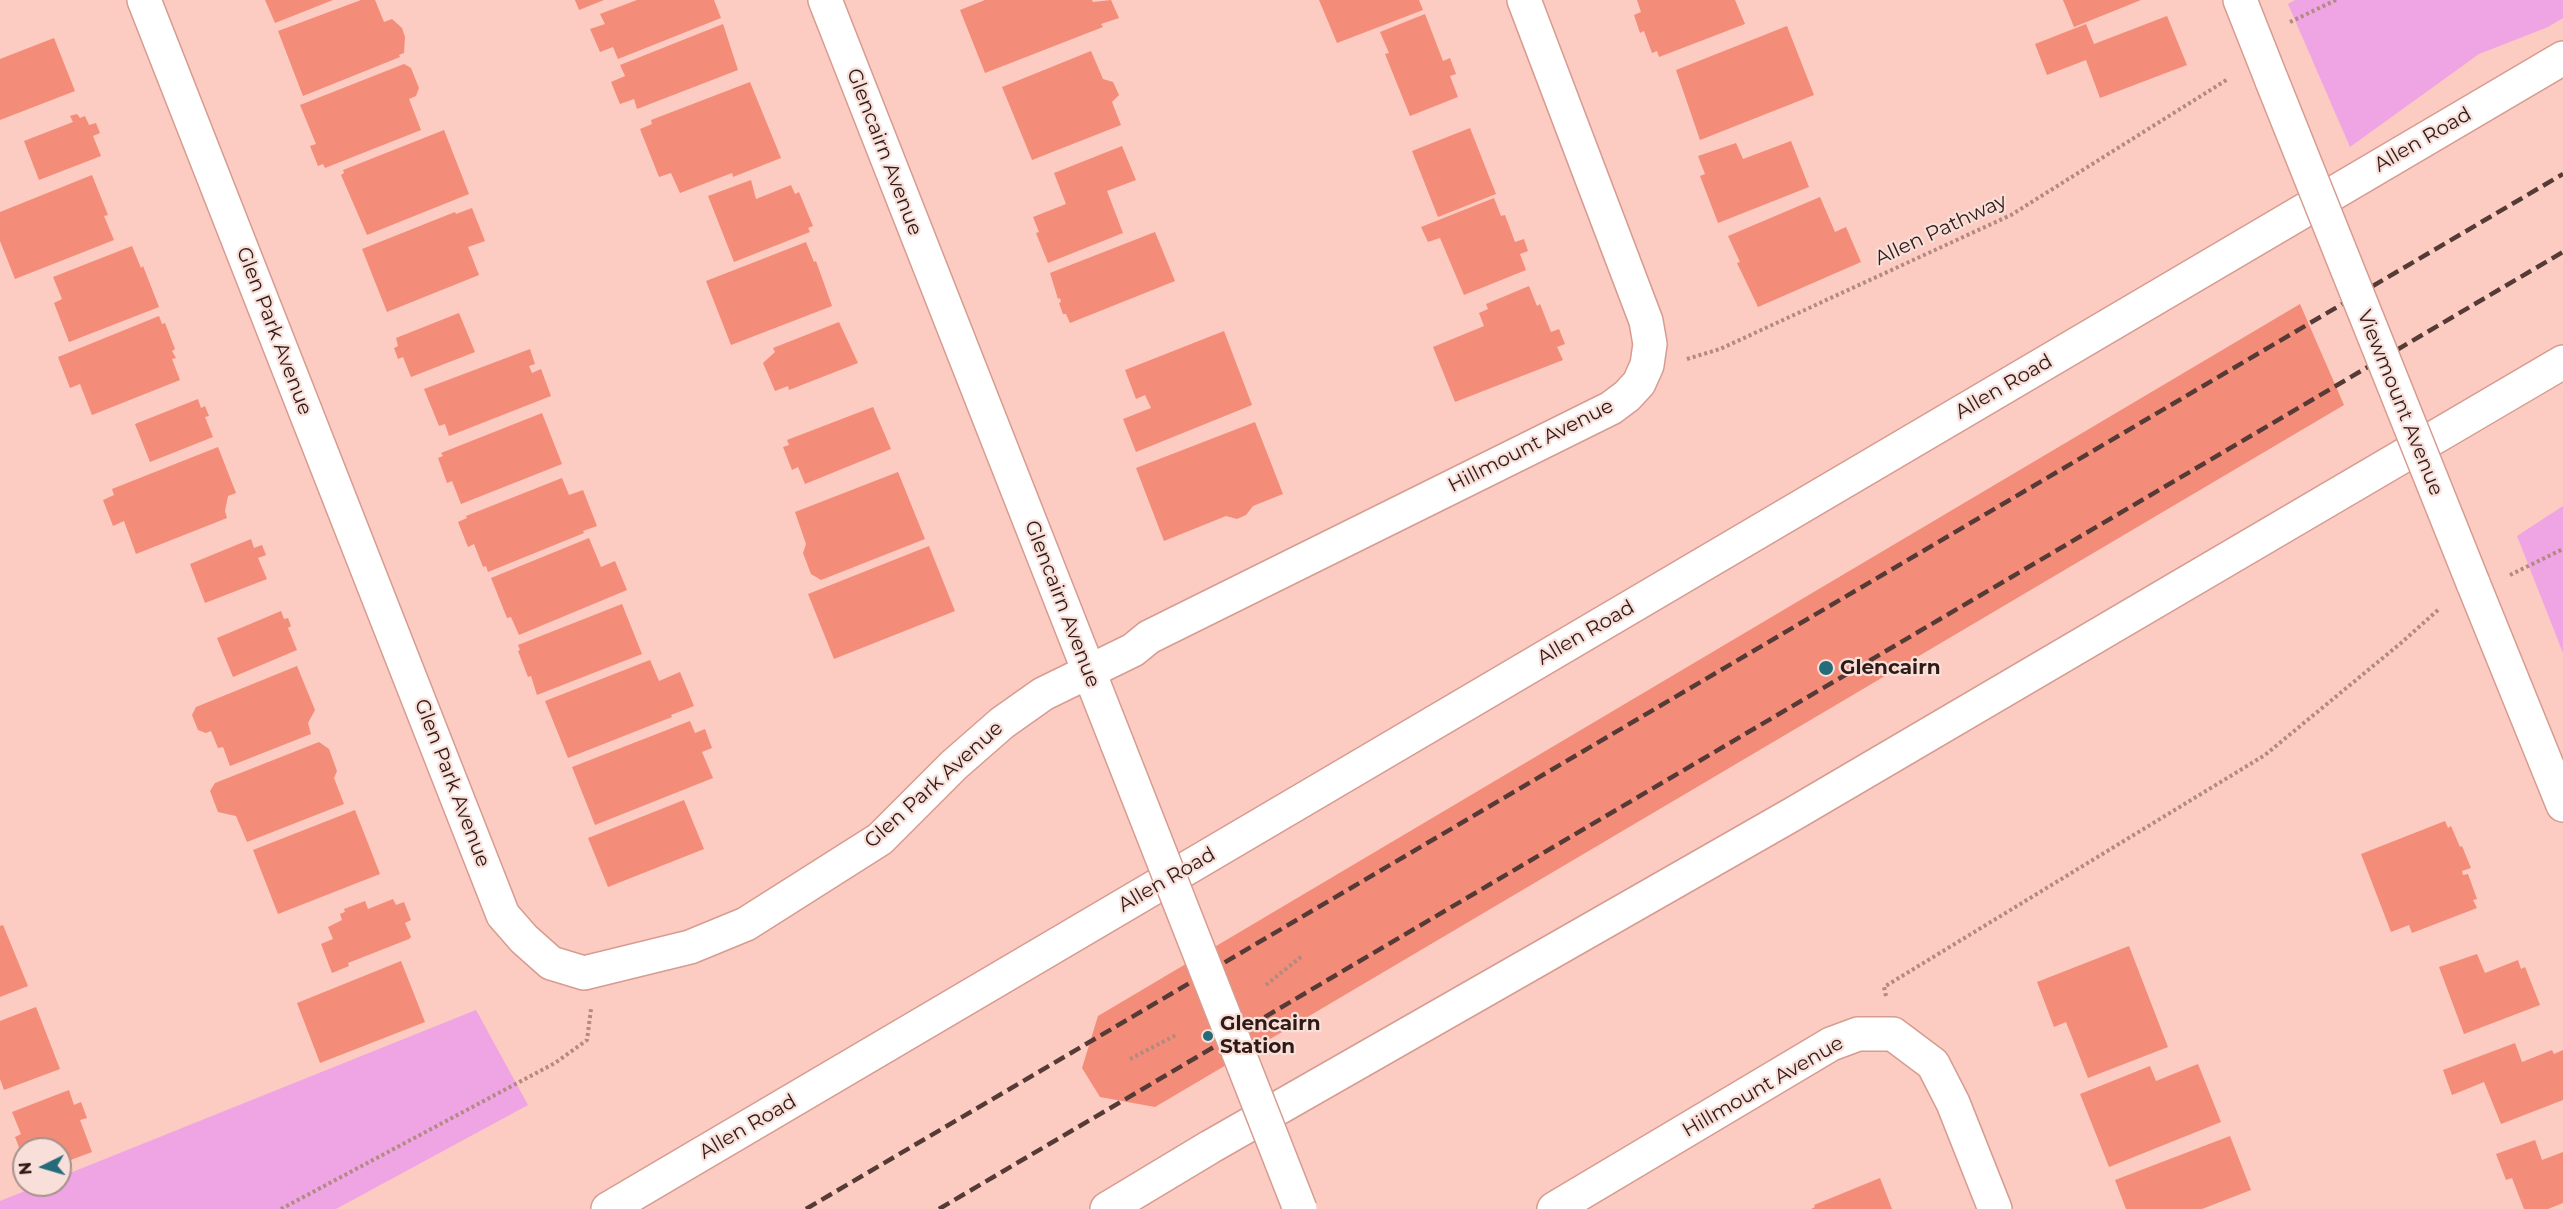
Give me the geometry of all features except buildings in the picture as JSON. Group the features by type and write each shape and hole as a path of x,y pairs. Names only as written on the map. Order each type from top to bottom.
{"main road":[{"name":"Glen Park Avenue","path":"144,0 504,915 524,939 551,963 584,974 690,947 746,924 880,839 924,793 1002,723 1043,694 1089,672"},
{"name":"Glencairn Avenue","path":"825,0 1300,1209"},
{"name":"Hillmount Avenue","path":"1089,672 1133,650 1149,638 1611,408 1639,383 1647,365 1650,344 1640,300 1524,0"},
{"name":"Viewmount Avenue","path":"2240,0 2563,805"},
{"name":"Allen Road","path":"608,1209 2563,58"},
{"path":"1107,1209 1210,1147 1803,808 2563,362"},
{"name":"Hillmount Avenue","path":"1554,1209 1831,1044 1858,1034 1893,1034"},
{"path":"1893,1034 1933,1064 1953,1103 1995,1209"}],"path":[{"path":"2290,22 2336,0"},
{"name":"Allen Pathway","path":"1647,365 1688,359 1720,349 2012,215 2228,79"},
{"path":"2508,576 2563,549"},
{"path":"1893,1034 1884,987 2265,755 2401,644 2438,610"},
{"path":"1266,985 1302,956"},
{"path":"281,1209 555,1063 587,1040 597,970"},
{"path":"1130,1059 1178,1034"}],"shaded area":[{"path":"2295,0 2563,0 2563,18 2548,27 2479,54 2350,147 2288,4"},
{"path":"2563,506 2563,653 2517,536"},
{"path":"476,1010 528,1105 336,1209 0,1209 0,1201 12,1196 72,1197 72,1172"}],"railway":[{"path":"806,1209 2563,174"},
{"path":"939,1209 2563,252"}],"place":[{"name":"Glencairn","path":"1826,668"},
{"name":"Glencairn Station","path":"1208,1036"}]}
